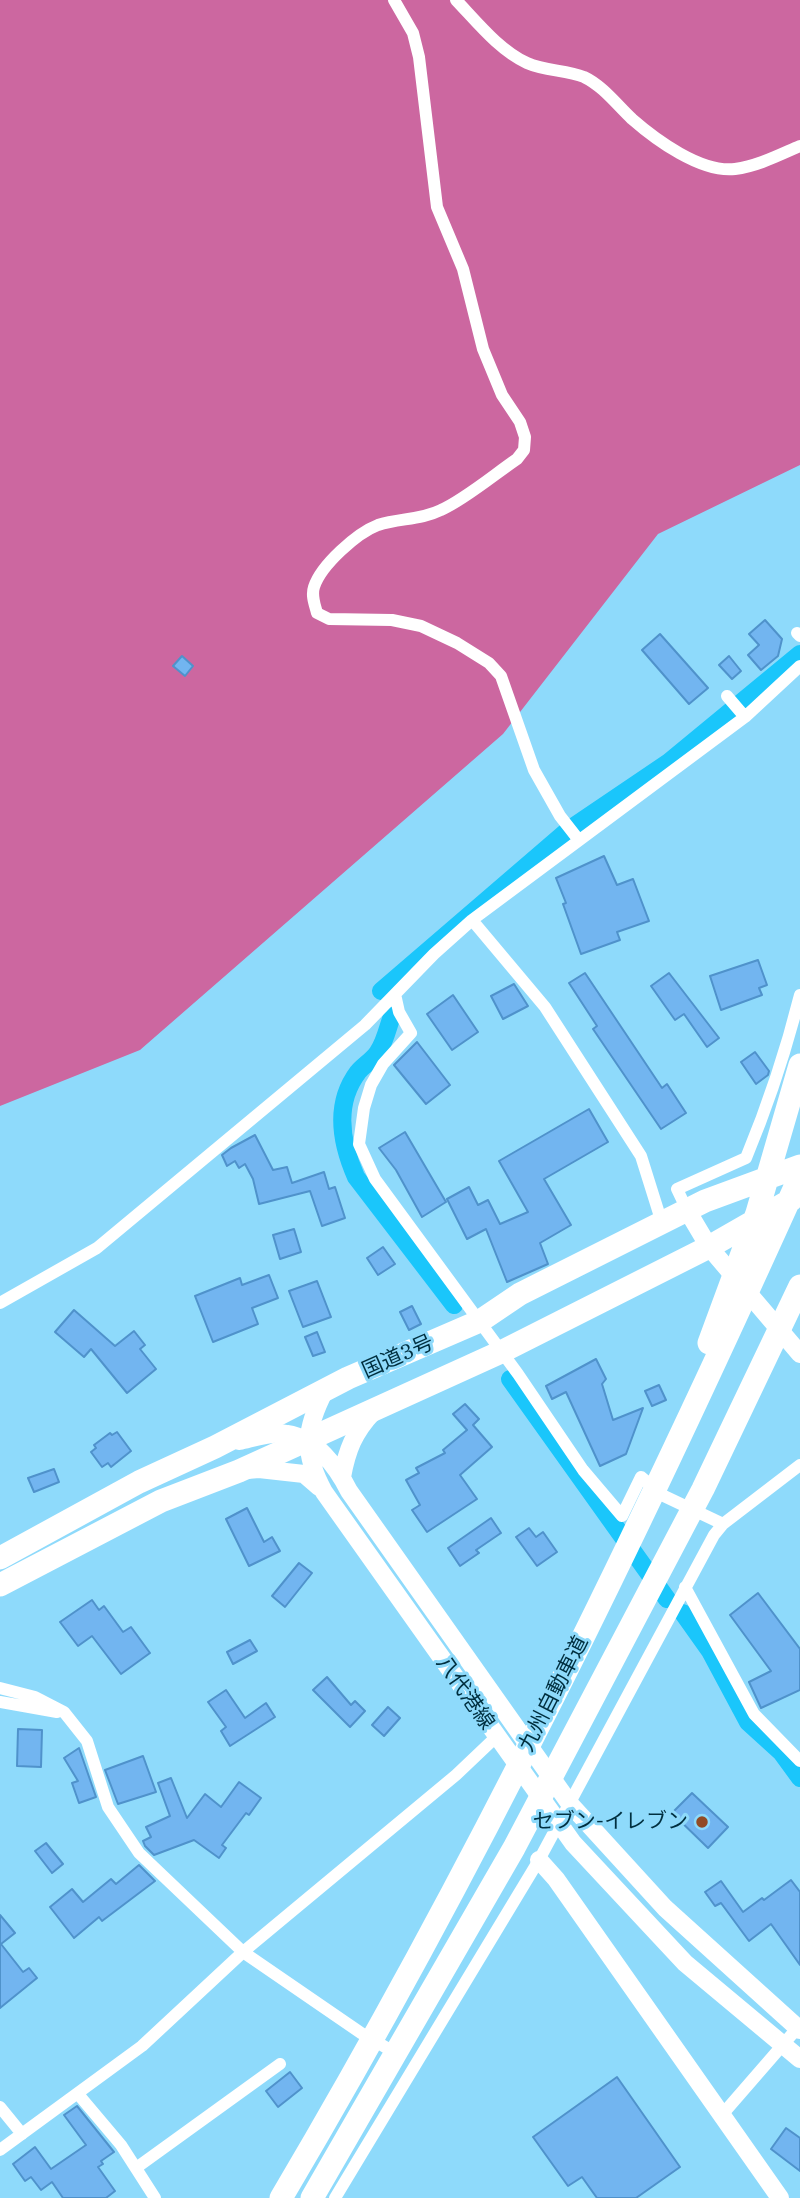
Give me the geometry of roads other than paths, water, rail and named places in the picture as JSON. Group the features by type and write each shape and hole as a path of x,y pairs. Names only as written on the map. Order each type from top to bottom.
{"highway":[{"path":"655,1491 757,1213 800,1065"},
{"name":"国道3号","path":"0,1558 139,1482 215,1447 325,1390 480,1321 520,1294 696,1205 800,1166"},
{"name":"九州自動車道","path":"281,2198 359,2066 562,1679 709,1377 800,1176"},
{"name":"国道3号","path":"0,1585 161,1501 239,1471 501,1352 709,1247 800,1195"},
{"name":"九州自動車道","path":"312,2198 514,1848 704,1489 800,1286"},
{"path":"704,1489 745,1421 800,1312"}],"main road":[{"path":"800,1160 696,1205 709,1247 800,1354"},
{"name":"八代港線","path":"325,1390 310,1424 307,1440 313,1472 324,1492 496,1737 573,1843 685,1963 800,2059"},
{"path":"342,1476 348,1449 360,1426 378,1407"},
{"path":"215,1447 286,1433 307,1440"},
{"name":"八代港線","path":"307,1440 342,1476 349,1490 570,1804 665,1908 799,2027"},
{"name":"八代港線","path":"239,1471 260,1469 304,1474 324,1492"},
{"path":"539,1860 779,2198"}],"street":[{"path":"394,0 413,33 419,57 437,207 463,269 483,349 502,394 520,422 525,437 524,450 517,460 442,510 414,520 380,525 353,538 314,586 313,599 317,613 329,619 392,620 421,626 457,643 489,663 501,676 534,770 560,816 578,839"},
{"path":"456,0 500,46 527,63 584,77 653,135 689,158 731,170 751,166 800,146"},
{"path":"0,1303 97,1248 365,1026 472,920 745,717 800,666"},
{"path":"727,696 745,717"},
{"path":"472,920 545,1007 641,1156 662,1223"},
{"path":"395,995 399,1012 411,1032 383,1064 371,1084 364,1108 359,1144 375,1180 480,1321 583,1470 622,1516 641,1477 664,1496 723,1524"},
{"path":"696,1205 677,1189 746,1158 790,1038 800,995"},
{"path":"335,2198 414,2063 539,1860 714,1535 723,1524 800,1465"},
{"path":"685,1587 754,1714 800,1761"},
{"path":"0,1688 35,1697 64,1712 88,1741 108,1807 139,1853 243,1952 361,2034 414,2063"},
{"path":"0,1702 64,1712"},
{"path":"0,2150 142,2046 243,1952 437,1791 496,1737"},
{"path":"722,2116 799,2027"},
{"path":"136,2168 280,2064"},
{"path":"78,2094 121,2145 155,2198"},
{"path":"0,2106 22,2134"}],"waterway":[{"path":"381,991 567,831 669,762 800,654"},
{"path":"392,1016 380,1048 374,1058 358,1072 345,1097 342,1124 347,1151 356,1177 454,1305"},
{"path":"510,1379 667,1599"},
{"path":"683,1613 710,1651 748,1722 781,1752 800,1778"}],"place":[{"name":"セブン-イレブン","path":"702,1822"}]}
